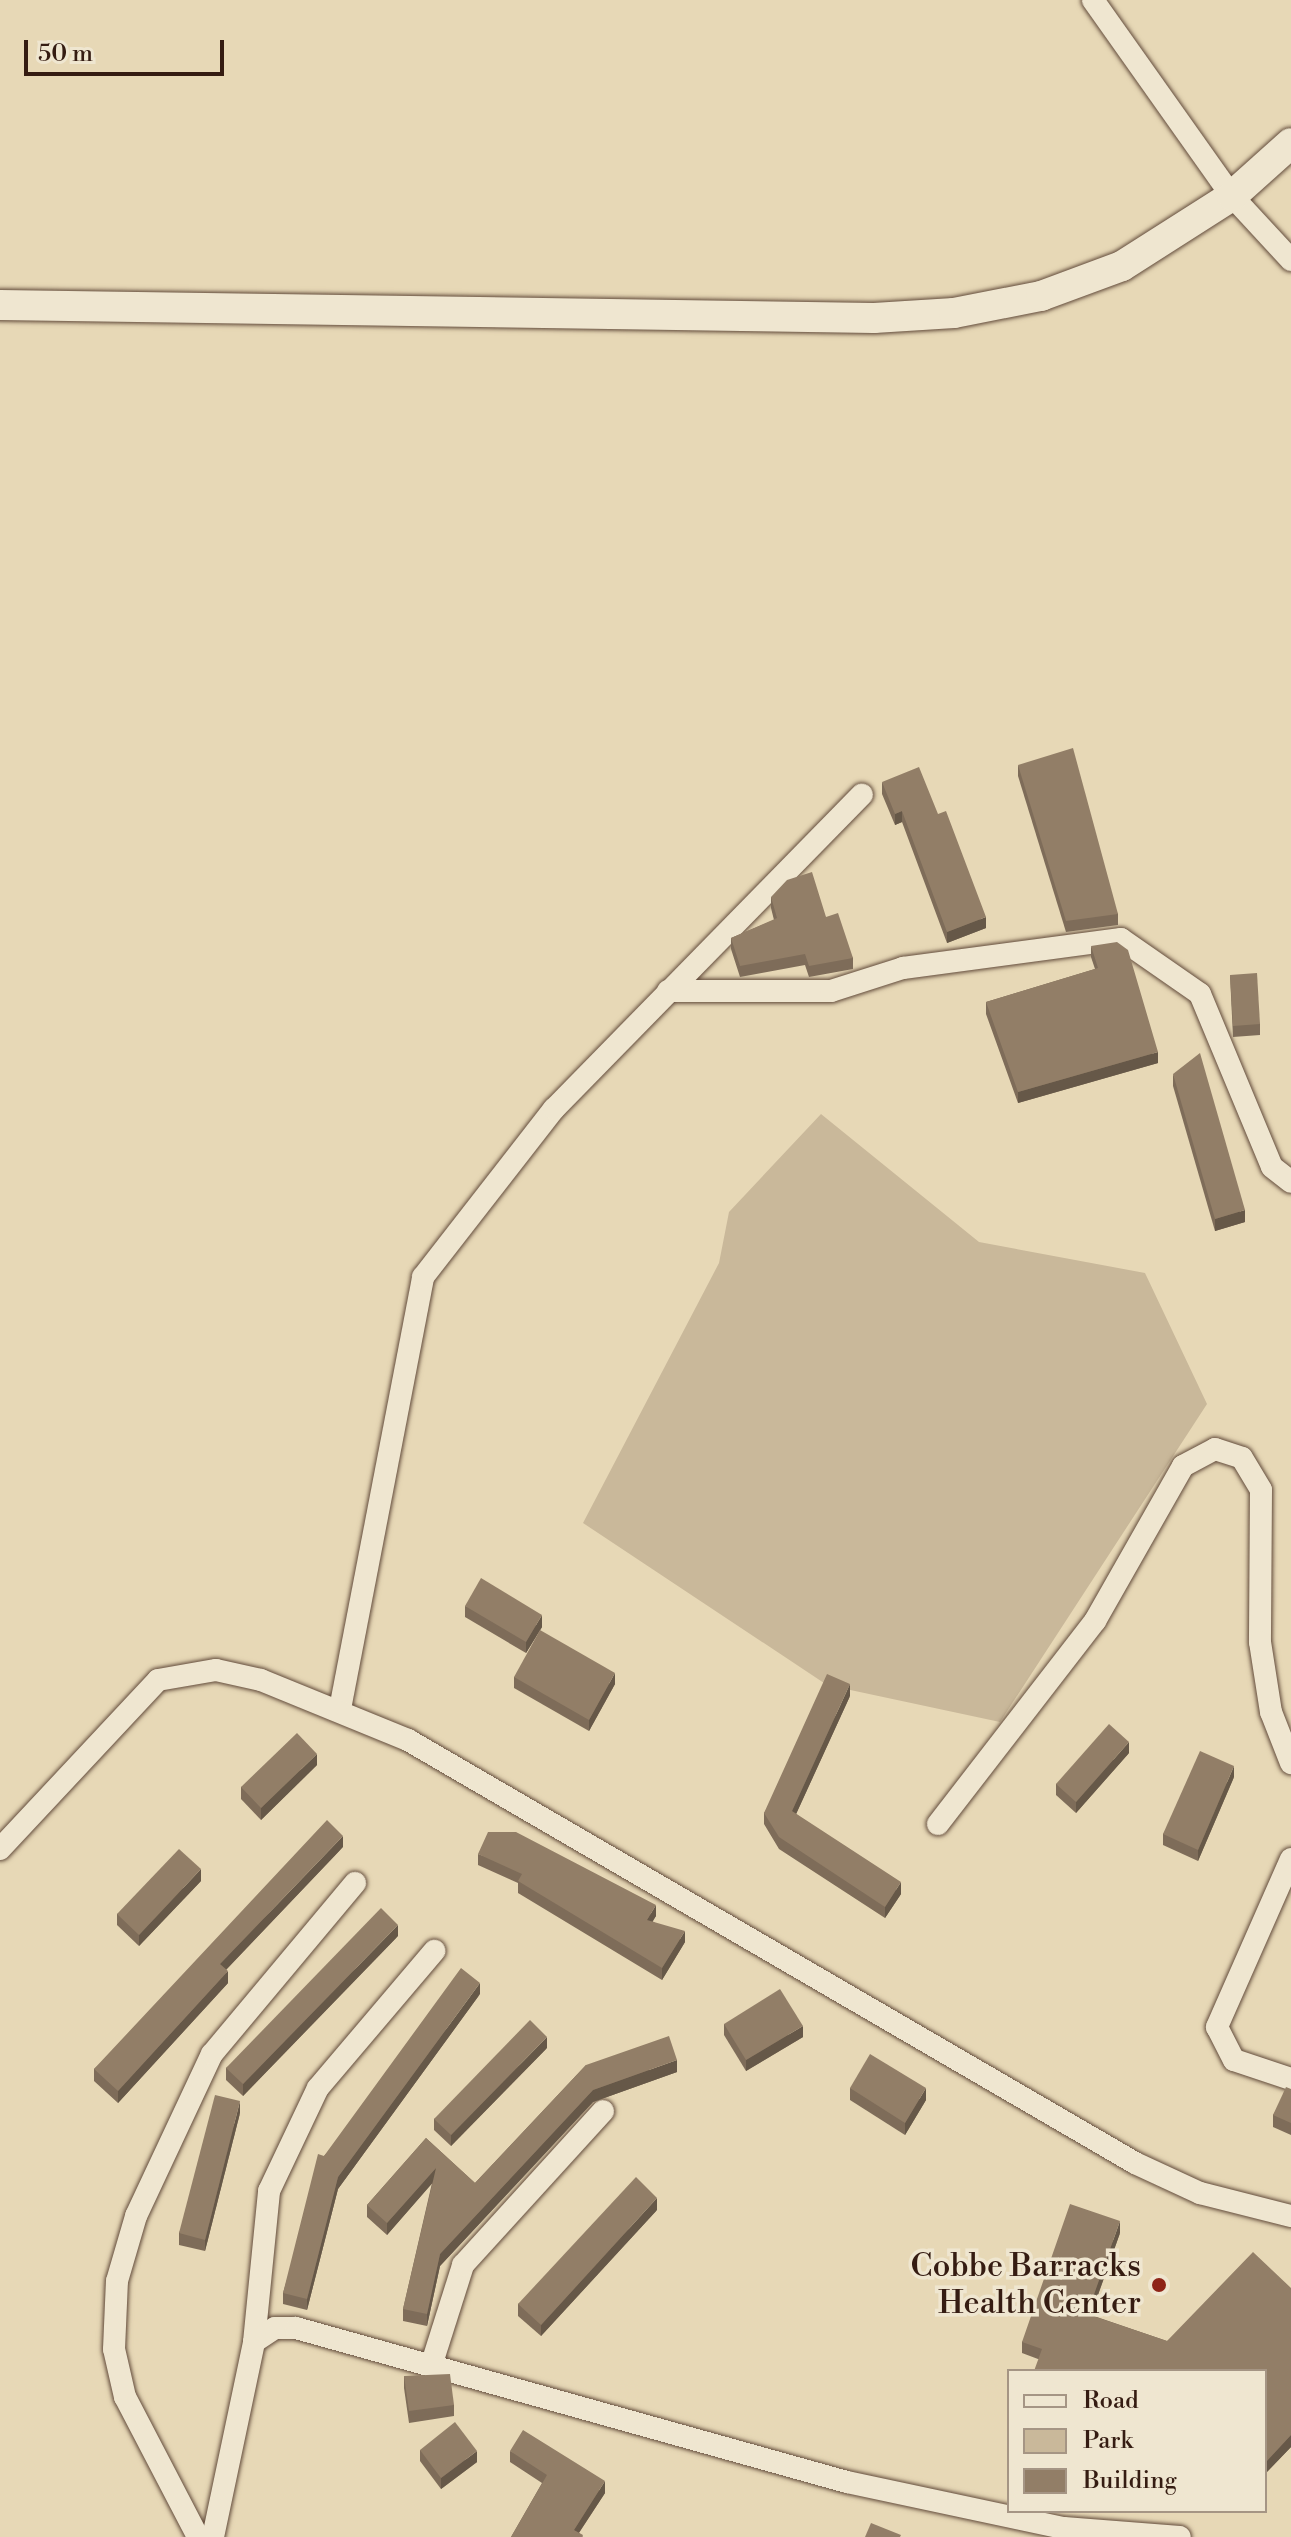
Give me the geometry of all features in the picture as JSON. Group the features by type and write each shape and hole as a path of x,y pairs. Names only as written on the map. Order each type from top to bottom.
{"main road":[{"path":"0,305 874,318 954,313 1041,296 1122,266 1232,196 1291,143"}],"street":[{"path":"1093,0 1232,196 1291,260"},
{"path":"340,1709 423,1277 554,1109 862,795"},
{"path":"668,991 831,991 903,968 1121,939 1200,994 1272,1167 1291,1182"},
{"path":"938,1824 1095,1621 1183,1466 1215,1449 1242,1458 1261,1490 1260,1642 1271,1712 1291,1763"},
{"path":"0,1849 158,1680 216,1670 340,1709 408,1740 701,1905 1135,2163 1200,2193 1291,2216"},
{"path":"1291,1859 1217,2027 1234,2060 1291,2079"},
{"path":"198,2537 125,2397 114,2349 117,2281 136,2216 212,2054 355,1883"},
{"path":"213,2537 254,2342 269,2191 318,2088 434,1951"},
{"path":"432,2363 463,2265 603,2111"},
{"path":"254,2342 275,2328 296,2328 432,2363 847,2482 1064,2528 1180,2537"}],"green space":[{"path":"821,1114 979,1242 1145,1273 1207,1404 1000,1722 827,1685 583,1523 719,1263 729,1212"}],"building":[{"path":"1073,748 1118,914 1066,921 1018,765"},
{"path":"919,767 938,814 946,811 986,917 947,932 902,811 895,814 882,782"},
{"path":"812,872 826,917 838,913 853,958 809,966 805,954 740,966 731,938 777,918 771,897 787,880"},
{"path":"1117,942 1128,950 1158,1052 1018,1092 986,1002 1098,968 1091,946"},
{"path":"1257,973 1260,1024 1233,1026 1230,975"},
{"path":"1200,1053 1245,1210 1215,1219 1173,1074"},
{"path":"481,1578 542,1615 526,1642 465,1606"},
{"path":"540,1630 615,1673 589,1720 514,1677"},
{"path":"827,1674 850,1684 792,1811 901,1882 885,1907 779,1837 764,1813"},
{"path":"1109,1724 1129,1742 1076,1802 1056,1784"},
{"path":"297,1733 317,1754 261,1808 241,1787"},
{"path":"1200,1751 1234,1766 1198,1850 1163,1834"},
{"path":"327,1820 343,1836 220,1964 228,1971 118,2091 94,2069"},
{"path":"488,1832 516,1832 656,1905 647,1920 685,1931 662,1968 518,1881 522,1874 478,1854"},
{"path":"179,1849 201,1869 139,1935 117,1914"},
{"path":"381,1908 398,1925 243,2084 226,2068"},
{"path":"461,1968 480,1983 338,2177 307,2299 283,2293 318,2154 324,2156"},
{"path":"780,1989 803,2026 746,2060 724,2024"},
{"path":"530,2020 547,2037 451,2135 434,2119"},
{"path":"669,2036 677,2060 593,2090 440,2254 427,2314 403,2309 436,2168 387,2223 367,2205 426,2138 475,2183 586,2065"},
{"path":"870,2054 926,2088 905,2123 850,2088"},
{"path":"1286,2087 1291,2089 1291,2123 1273,2115"},
{"path":"215,2095 240,2101 205,2240 179,2233"},
{"path":"636,2177 657,2198 541,2325 518,2304"},
{"path":"1070,2204 1120,2221 1087,2314 1167,2341 1253,2252 1291,2288 1291,2435 1267,2461 1267,2369 1035,2369 1042,2349 1022,2342"},
{"path":"450,2374 454,2405 409,2411 404,2376"},
{"path":"455,2422 477,2451 441,2478 420,2450"},
{"path":"523,2430 605,2481 574,2530 582,2537 511,2537 547,2475 510,2451"},
{"path":"871,2523 901,2535 865,2537"}],"place":[{"name":"Cobbe Barracks Health Center","path":"1159,2285"}]}
